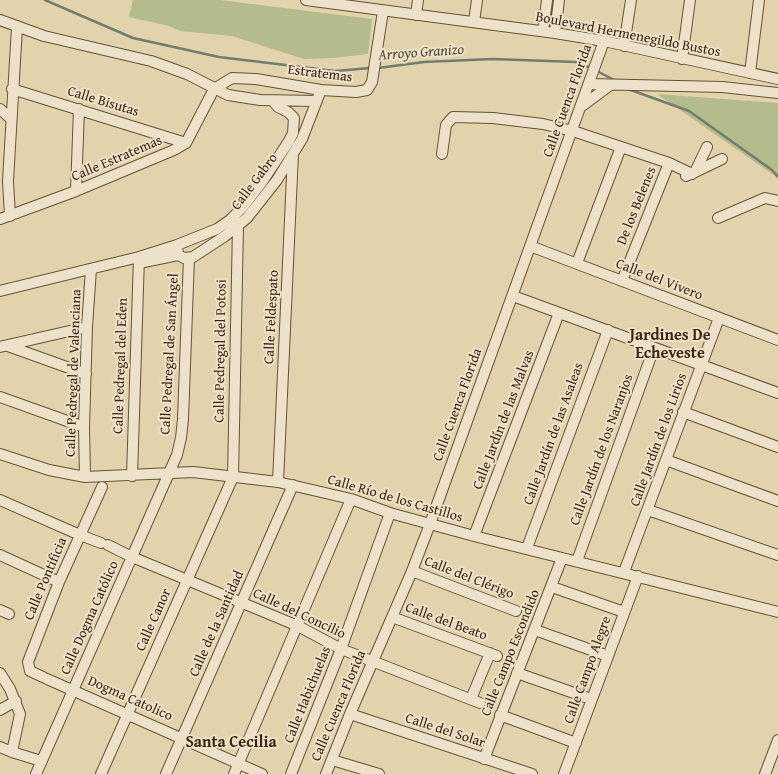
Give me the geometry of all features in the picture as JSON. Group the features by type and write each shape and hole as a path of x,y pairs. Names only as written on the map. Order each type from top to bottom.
{"street":[{"name":"Boulevard Hermenegildo Bustos","path":"306,0 348,3 383,11 544,31 604,41 778,79"},
{"path":"416,15 418,0"},
{"path":"474,22 477,0"},
{"path":"544,31 547,0"},
{"path":"555,33 559,0"},
{"path":"624,46 630,0"},
{"path":"682,58 690,0"},
{"path":"750,73 759,0"},
{"name":"Estratemas","path":"214,89 232,78 243,77 321,90 361,92 369,88 372,82 383,11"},
{"path":"0,20 17,27 94,48 152,61 187,74 214,89 241,98 273,101 316,101"},
{"path":"5,217 4,177 17,27"},
{"name":"Calle Cuenca Florida","path":"326,774 350,714 412,571 430,524 573,131 604,41"},
{"path":"591,80 612,86 678,86 747,89 778,93"},
{"path":"582,106 612,86"},
{"name":"Calle Bisutas","path":"12,89 186,143"},
{"path":"186,143 214,89"},
{"name":"Calle Gabro","path":"189,258 206,250 238,226 258,205 302,139 321,90"},
{"name":"Calle Gabro","path":"0,292 91,269 139,260 178,250 230,220 242,208 262,182 291,137 295,124 291,114 278,107 273,101"},
{"path":"0,109 10,118"},
{"path":"76,191 80,109"},
{"path":"442,154 446,125 453,117 515,120 573,131 693,173 722,159"},
{"name":"Calle Estratemas","path":"5,217 155,160 186,143"},
{"path":"577,263 621,147"},
{"path":"693,173 707,147"},
{"name":"Calle Feldespato","path":"278,482 293,154"},
{"name":"De los Belenes","path":"622,281 668,165"},
{"path":"718,218 765,198 778,200"},
{"name":"Calle Pedregal del Potosi","path":"233,477 238,226"},
{"name":"Calle del Vivero","path":"530,246 778,340"},
{"path":"178,250 189,258"},
{"name":"Calle Pedregal de San Ángel","path":"170,473 182,438 189,258"},
{"name":"Calle Pedregal del Eden","path":"132,476 139,260"},
{"name":"Calle Pedregal de Valenciana","path":"85,477 84,427 87,327 91,269"},
{"path":"513,296 778,393"},
{"name":"Calle Jardín de las Malvas","path":"474,536 559,313"},
{"name":"Calle Jardín de los Lirios","path":"624,572 719,318"},
{"path":"4,347 87,327"},
{"name":"Calle Jardín de las Asaleas","path":"527,548 608,330"},
{"path":"4,347 86,374"},
{"name":"Calle Jardín de los Naranjos","path":"577,561 654,348"},
{"path":"0,397 84,427"},
{"path":"683,412 778,447"},
{"name":"Calle Río de los Castillos","path":"0,454 49,470 85,477 193,472 294,485 351,499 390,513 474,536 624,572 708,596 778,612"},
{"path":"666,460 778,501"},
{"name":"Calle Dogma Católico","path":"36,774 170,473"},
{"name":"Calle Canor","path":"101,774 233,477"},
{"name":"Calle de la Santidad","path":"166,774 294,485"},
{"name":"Calle Pontificia","path":"73,689 30,671 28,662 59,582 102,487"},
{"path":"234,774 351,499"},
{"name":"Calle del Concilio","path":"0,500 298,626 342,649 475,701"},
{"path":"648,510 778,555"},
{"name":"Calle Habichuelas","path":"291,774 342,649 390,513"},
{"path":"0,555 59,582"},
{"name":"Calle Campo Escondido","path":"484,759 562,558"},
{"name":"Calle del Clérigo","path":"412,571 516,611"},
{"name":"Calle Campo Alegre","path":"564,774 638,576"},
{"path":"552,587 624,612"},
{"name":"Calle del Beato","path":"392,617 494,654 475,701"},
{"path":"535,630 608,656"},
{"path":"0,673 16,701 20,714 12,752"},
{"path":"517,673 591,700"},
{"name":"Dogma Catolico","path":"73,689 262,774"},
{"path":"0,710 16,701"},
{"name":"Calle del Solar","path":"350,714 532,774"},
{"path":"500,715 576,743"},
{"path":"765,774 778,740"},
{"path":"0,747 41,761"},
{"path":"332,760 377,774"}],"green space":[{"path":"133,0 220,0 372,19 368,54 334,58 304,59 232,36 180,31 169,26 129,17"},
{"path":"657,94 778,103 778,178"}],"waterway":[{"name":"Arroyo Granizo","path":"45,0 133,38 219,57 335,71 371,68"},
{"name":"Arroyo Granizo","path":"378,68 424,62 493,59 576,62 591,68"},
{"name":"Arroyo Granizo","path":"595,70 616,81"},
{"name":"Arroyo Granizo","path":"628,89 689,111 772,170 778,177"}],"district":[{"name":"Jardines De Echeveste","path":"670,345"},
{"name":"Santa Cecilia","path":"231,743"}]}
